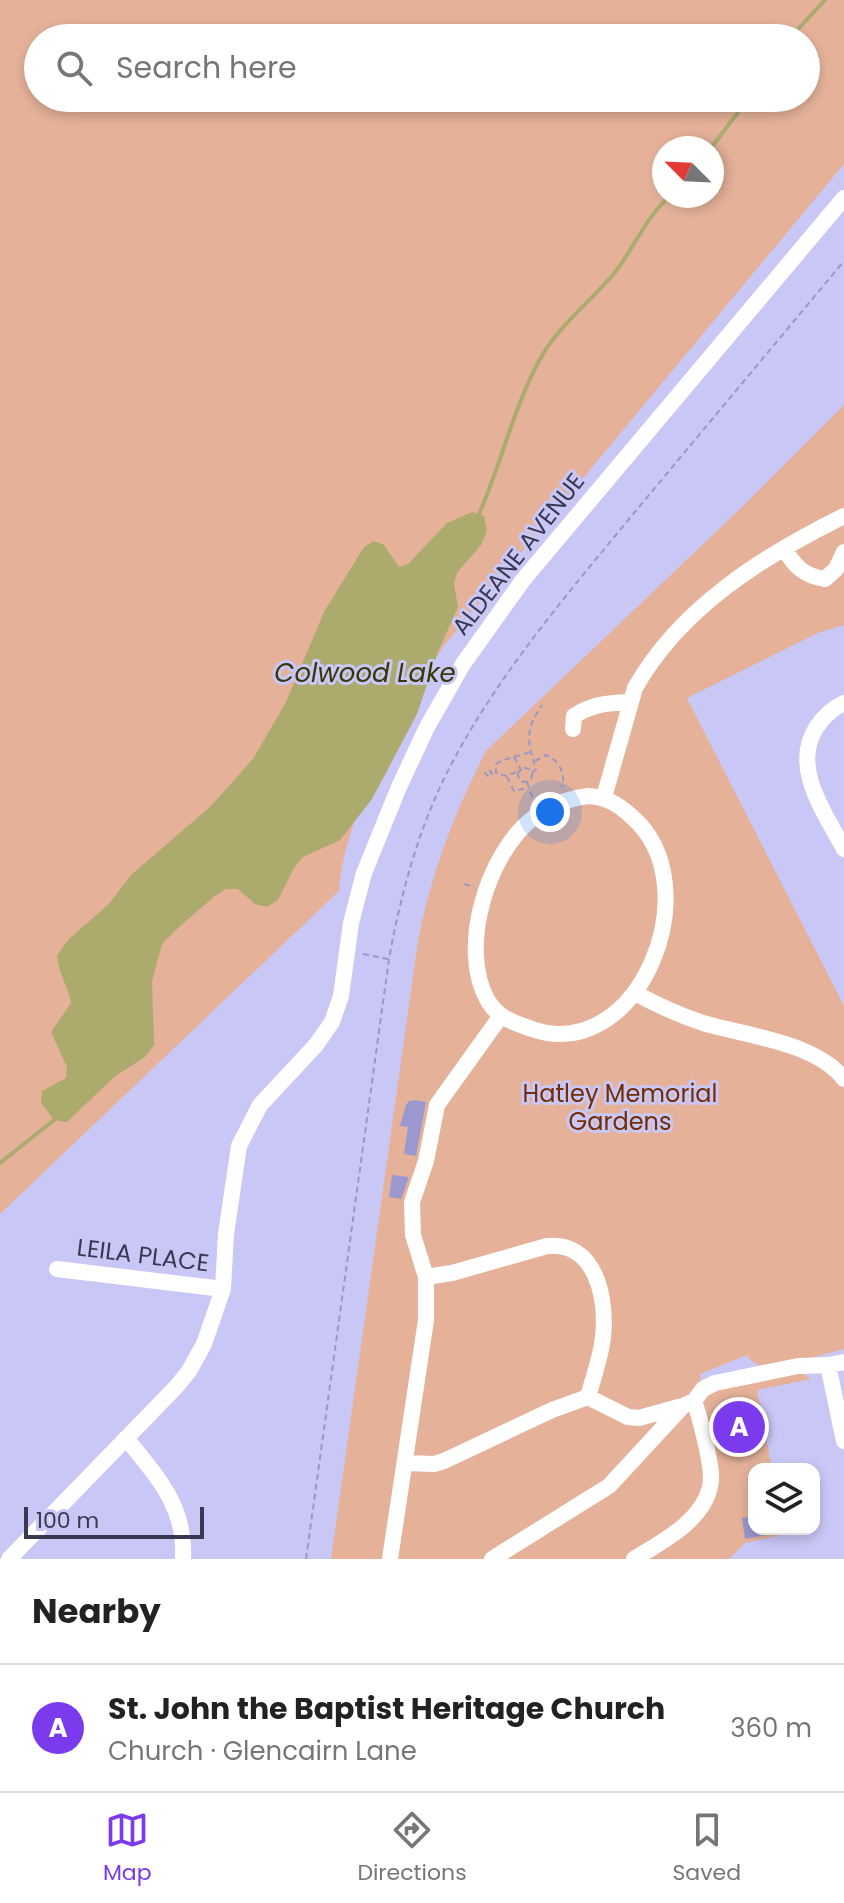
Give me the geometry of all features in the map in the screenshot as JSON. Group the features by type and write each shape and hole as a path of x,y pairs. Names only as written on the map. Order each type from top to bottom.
{"street":[{"name":"ALDEANE AVENUE","path":"9,1559 189,1371 204,1344 223,1289 226,1234 239,1146 260,1105 316,1045 332,1022 341,996 364,873 427,727 463,664 492,620 556,539 844,198"},
{"path":"604,797 629,702 644,672 678,629 721,591 784,548 844,516"},
{"path":"784,548 793,564 802,571 825,579 836,569 844,552"},
{"path":"573,729 574,716 585,708 596,704 629,702"},
{"path":"844,703 821,720 810,738 806,760 810,782 844,849"},
{"path":"588,796 604,797 643,826 652,837 663,864 665,898 660,940 646,976 635,993 624,1006 598,1023 567,1033 537,1031 500,1017 480,986 475,949 480,912 494,873 514,837 533,818 562,801 588,796"},
{"path":"635,993 701,1022 808,1052 830,1063 844,1079"},
{"path":"390,1559 426,1320 426,1277 413,1235 411,1211 426,1161 437,1105 500,1017"},
{"path":"426,1277 452,1273 547,1246 560,1245 582,1254 595,1276 604,1321 603,1339 588,1397"},
{"name":"LEILA PLACE","path":"57,1269 223,1289"},
{"path":"492,1559 609,1486 688,1403 715,1383 798,1366 836,1364 844,1441"},
{"path":"406,1463 420,1465 444,1461 552,1410 588,1397 628,1417 639,1418 688,1403"},
{"path":"634,1559 675,1533 703,1503 710,1488 711,1476 701,1419 688,1403"},
{"path":"126,1438 167,1489 178,1513 183,1559"}],"path":[{"path":"527,782 536,769 530,752 530,729 542,705"},
{"path":"530,752 496,764 493,771 507,776 528,769 532,773"},
{"path":"534,761 546,755 558,764 564,776 562,801"},
{"path":"514,757 521,770 519,779 527,782"},
{"path":"507,776 514,791 528,788"},
{"path":"527,782 533,799"},
{"path":"347,951 389,959"}],"green space":[{"path":"0,0 844,0 844,164 443,647 410,700 378,764 351,831 339,891 0,1214"},
{"name":"Hatley Memorial Gardens","path":"844,405 844,625 820,632 687,698 844,1006 844,1349 800,1361 763,1366 747,1355 700,1374 702,1388 798,1370 811,1379 757,1390 771,1463 748,1463 748,1535 781,1535 745,1543 729,1559 331,1559 418,941 445,844 486,751 741,508"}],"water":[{"name":"Colwood Lake","path":"472,512 484,516 487,531 481,545 457,573 454,584 458,607 438,652 417,714 372,799 340,840 303,857 278,900 267,907 255,904 238,889 226,889 162,944 152,981 154,1045 145,1057 114,1077 67,1122 54,1120 41,1103 42,1091 66,1078 67,1067 51,1032 71,1003 57,955 70,938 108,905 131,875 210,807 253,759 286,702 324,612 364,547 374,541 384,545 399,567 408,564 447,523"}],"building":[{"path":"415,1100 426,1102 416,1156 404,1154 408,1127 400,1126 406,1105"},
{"path":"392,1175 409,1177 401,1199 389,1197"},
{"path":"745,1412 750,1439 734,1442 729,1415"},
{"path":"748,1517 748,1535 767,1535 745,1539 742,1518"}],"waterway":[{"path":"803,24 825,0"},
{"path":"720,136 738,112"},
{"path":"479,514 516,413 543,354 558,333 616,271 659,208"},
{"path":"0,1163 54,1120"}],"place":[{"name":"St. John the Baptist Heritage Church","path":"739,1427"}]}
